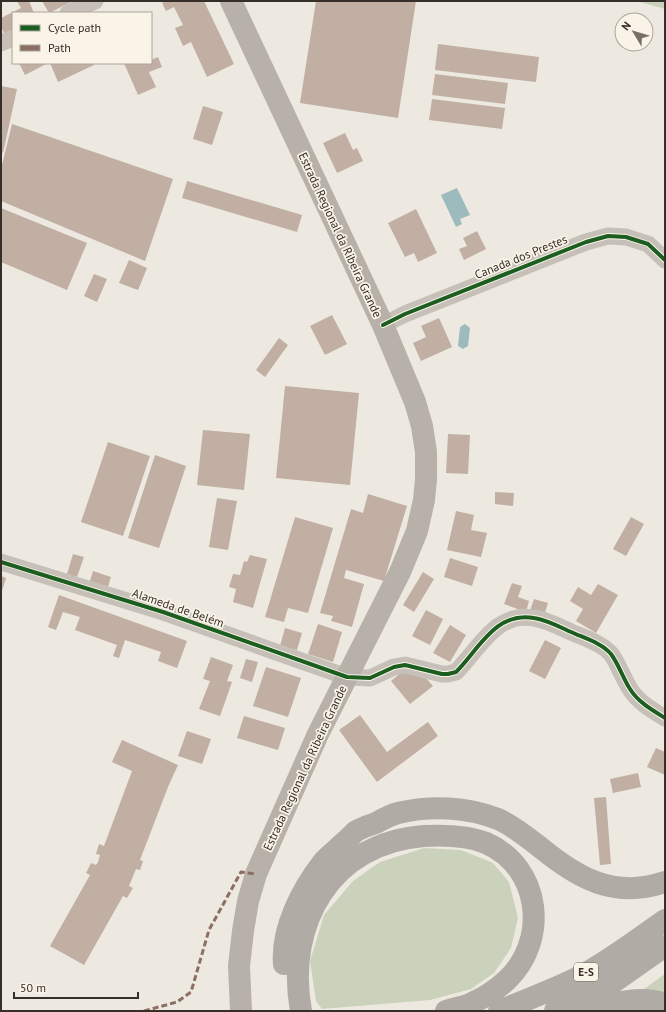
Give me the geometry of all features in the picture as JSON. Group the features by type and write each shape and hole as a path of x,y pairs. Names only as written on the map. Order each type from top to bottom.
{"highway":[{"path":"301,1011 291,977 284,961 287,933 300,898 312,876 326,858 357,831 397,813 431,808 466,809 499,820 522,834 575,873 596,883 624,889 653,886 665,882"},
{"path":"288,1011 291,977 298,957 301,938 307,920 326,887 353,860 369,850 392,842 414,837 438,835 476,839 497,849 512,862 526,882 534,912 531,941 518,966 507,980 473,1003 446,1011"},
{"name":"E-S","path":"499,1011 576,978 665,920"},
{"name":"E-S","path":"555,1011 608,986 665,946"},
{"path":"577,1011 625,1001 645,1000 665,1004"}],"main road":[{"name":"Estrada Regional da Ribeira Grande","path":"231,1 383,325 415,402 422,426 426,452 424,500 417,531 400,572 318,734 256,874 248,901 239,966 241,1011"}],"street":[{"path":"71,12 89,5"},
{"path":"1,44 12,38"},
{"name":"Canada dos Prestes","path":"383,325 405,314 586,242 608,236 626,237 648,244 665,260"},
{"name":"Alameda de Belém","path":"1,562 163,612 347,677 370,678 405,665 442,674 456,672 493,629 506,621 516,618 534,618 550,623 599,645 610,653 631,690 645,705 665,718"}],"green space":[{"path":"636,1 665,1 665,9"},
{"path":"424,848 461,850 493,863 509,882 518,918 511,948 494,973 471,989 430,1000 322,1009 316,1001 310,961 324,915 353,881 380,862"},
{"path":"665,974 665,999 634,996"}],"water":[{"path":"457,188 470,215 460,219 462,224 456,227 441,195"},
{"path":"465,324 470,328 468,346 463,349 458,346 460,327"}],"building":[{"path":"17,1 29,1 34,12 13,12 21,8"},
{"path":"42,1 73,1 51,12 48,12"},
{"path":"166,1 204,1 234,64 207,77 191,42 183,46 175,28 183,25 174,7 166,11 162,3"},
{"path":"316,1 416,1 398,118 300,103"},
{"path":"12,12 12,31 5,35 1,27 1,18"},
{"path":"438,44 539,57 536,82 435,70"},
{"path":"158,57 162,67 149,72 156,87 138,95 124,64 152,64 152,60"},
{"path":"20,64 46,64 25,75"},
{"path":"50,64 94,65 58,82"},
{"path":"435,74 508,83 505,104 432,95"},
{"path":"1,86 17,89 3,153 1,152"},
{"path":"432,99 505,108 502,129 429,120"},
{"path":"203,106 223,112 212,145 193,139"},
{"path":"12,124 173,179 145,261 1,201 1,169"},
{"path":"345,133 353,150 357,148 363,161 337,173 323,143"},
{"path":"187,181 302,215 297,232 182,198"},
{"path":"1,208 87,243 67,290 1,262"},
{"path":"416,209 437,253 418,262 414,253 405,257 388,223"},
{"path":"477,231 486,249 464,260 459,249 467,246 463,238"},
{"path":"129,260 147,268 138,290 119,283"},
{"path":"94,274 107,279 97,302 84,296"},
{"path":"332,315 347,344 325,355 310,326"},
{"path":"439,318 452,347 421,361 413,343 426,337 421,326"},
{"path":"279,338 288,345 265,377 256,370"},
{"path":"285,386 359,393 350,485 276,478"},
{"path":"203,430 250,434 244,490 197,485"},
{"path":"448,434 470,435 468,474 446,473"},
{"path":"108,442 150,456 123,536 81,522"},
{"path":"155,455 186,466 159,548 128,538"},
{"path":"495,492 514,493 513,506 495,504"},
{"path":"368,494 407,506 384,581 346,570 344,578 364,584 352,627 331,621 333,616 320,613 351,509 363,513"},
{"path":"217,498 237,501 228,550 209,547"},
{"path":"456,511 474,515 471,530 487,533 481,557 447,550"},
{"path":"295,517 333,528 308,613 288,608 284,622 265,617"},
{"path":"631,517 644,524 626,556 613,549"},
{"path":"73,554 84,557 77,577 67,574"},
{"path":"250,555 267,559 253,608 233,602 236,589 229,587 233,574 240,575 244,561 247,562"},
{"path":"450,558 478,567 472,586 444,577"},
{"path":"93,571 111,577 107,590 89,584"},
{"path":"423,572 434,579 414,612 403,605"},
{"path":"1,576 6,578 1,594"},
{"path":"512,583 522,586 518,597 529,601 526,612 504,604"},
{"path":"598,584 618,595 596,633 576,621 583,609 570,601 578,587 591,595"},
{"path":"59,595 187,641 177,668 158,661 161,652 125,640 119,658 113,656 117,645 75,630 80,617 63,612 56,630 48,627"},
{"path":"534,599 548,603 544,615 530,611"},
{"path":"426,610 443,619 430,645 412,636"},
{"path":"318,624 342,632 333,662 308,654"},
{"path":"450,625 466,635 450,662 433,653"},
{"path":"285,628 302,633 297,650 280,646"},
{"path":"545,640 561,648 545,679 529,671"},
{"path":"211,657 233,665 227,681 232,682 220,716 199,709 210,681 203,679"},
{"path":"246,659 258,662 252,682 240,678"},
{"path":"266,667 301,678 288,717 253,706"},
{"path":"404,670 425,677 433,686 410,704 391,681"},
{"path":"360,715 387,752 428,722 438,736 377,782 339,730"},
{"path":"244,716 285,728 278,750 237,738"},
{"path":"187,731 211,739 202,764 178,756"},
{"path":"122,740 178,765 140,860 143,861 140,870 136,869 129,886 133,888 127,898 123,896 84,965 50,946 90,875 86,873 91,863 96,865 98,862 100,855 96,854 99,844 104,846 132,771 112,762"},
{"path":"656,748 665,752 665,775 647,767"},
{"path":"638,773 641,787 613,793 610,779"},
{"path":"606,797 611,864 600,865 594,798"}],"marked path":[{"path":"144,1011 177,1002 191,992 209,930 241,872 256,874"}],"cycle path":[{"path":"383,325 405,314 586,242 608,236 626,237 648,244 665,260"},
{"path":"1,562 163,612 347,677 370,678 394,667 405,665 442,674 456,672 489,634 499,626 509,620 521,617 539,619 592,641 607,650 614,658 633,694 665,718"}]}
